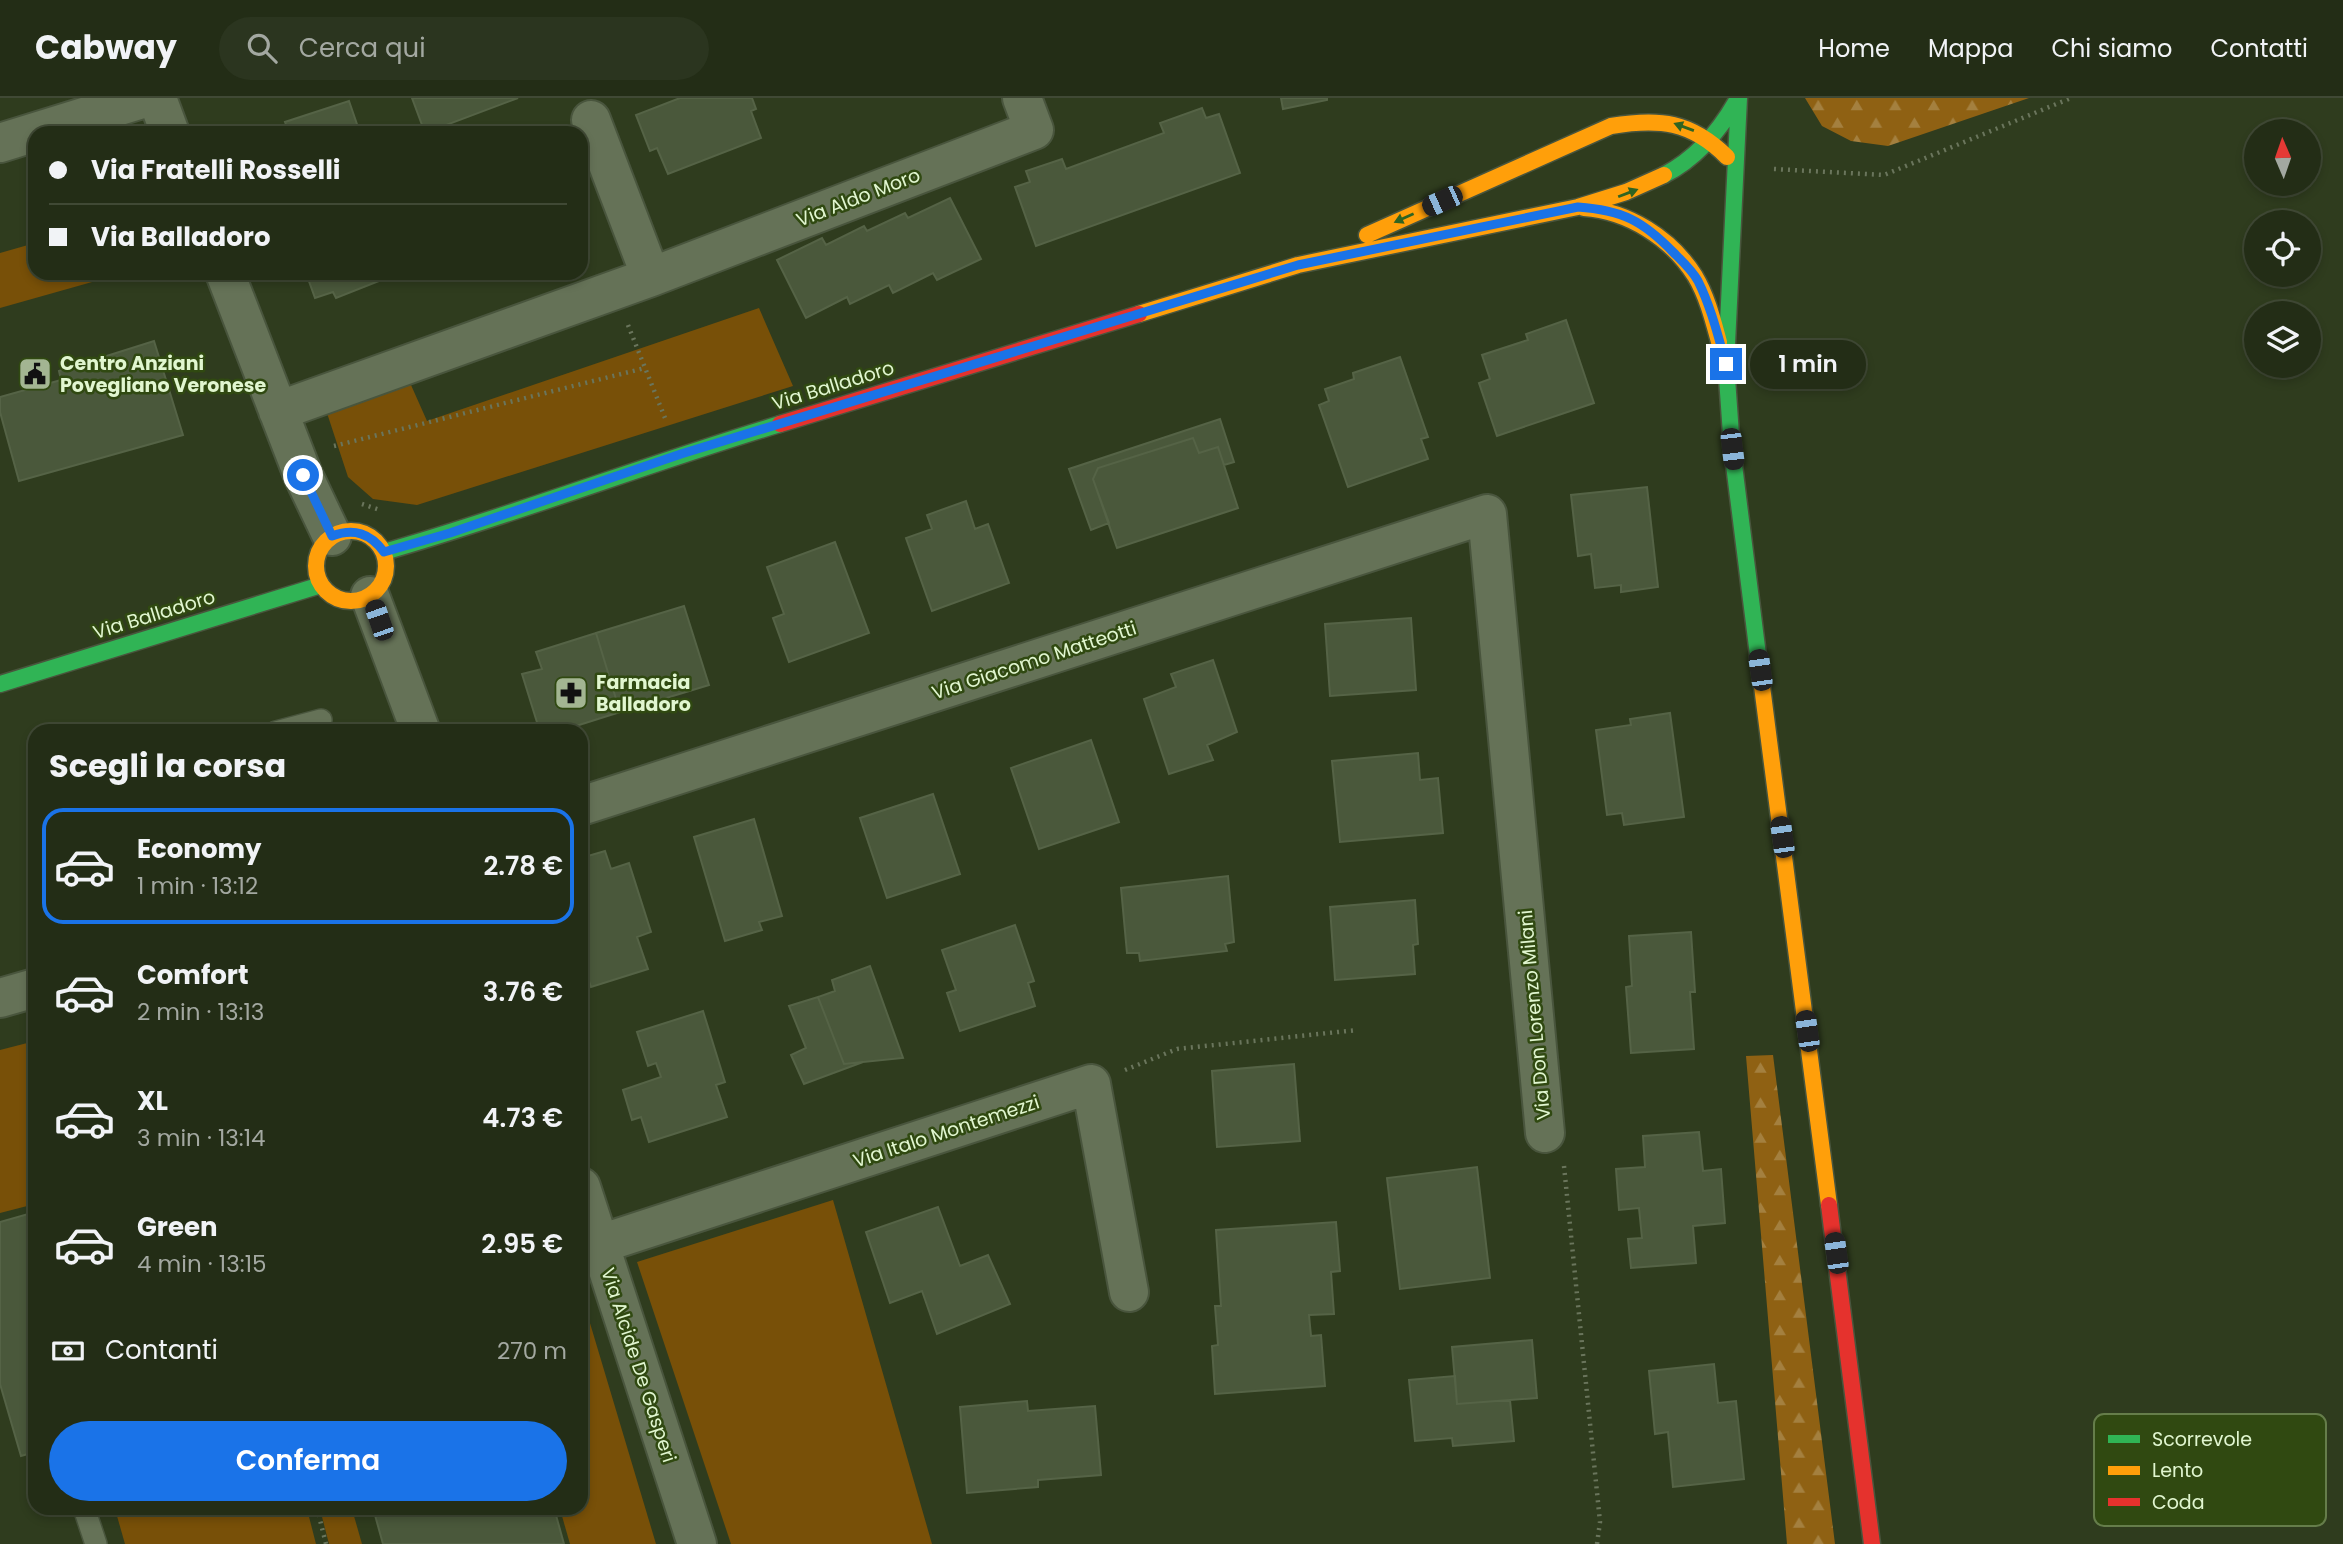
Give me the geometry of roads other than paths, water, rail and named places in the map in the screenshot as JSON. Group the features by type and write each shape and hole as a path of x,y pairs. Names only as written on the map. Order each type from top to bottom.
{"street":[{"path":"53,126 145,98"},
{"path":"157,98 167,126"},
{"name":"Via Aldo Moro","path":"278,411 615,290 1034,130 1022,98"},
{"name":"Via Balladoro","path":"384,552 450,533 681,454 1298,265 1618,197 1652,183 1692,159 1730,117 1739,98"},
{"name":"Via Balladoro","path":"1735,169 1739,98"},
{"name":"Via Balladoro","path":"1611,126 1630,107"},
{"path":"591,120 651,276"},
{"name":"Via Balladoro","path":"1298,265 1611,126 1653,120 1690,129 1711,141 1735,169"},
{"path":"0,142 28,134"},
{"path":"1735,169 1726,364 1732,449 1871,1544"},
{"name":"Via Balladoro","path":"1578,207 1613,211 1630,217 1655,234 1689,268 1698,281 1714,322 1726,364"},
{"path":"228,280 303,475 332,536"},
{"name":"Via Giacomo Matteotti","path":"588,804 1487,514"},
{"name":"Via Don Lorenzo Milani","path":"1487,514 1545,1133"},
{"path":"343,532 367,535 384,552 385,577 379,588 370,596 359,601 337,599 321,585 316,564 318,553 332,536 343,532"},
{"name":"Via Balladoro","path":"0,684 321,585"},
{"path":"370,596 418,724"},
{"path":"0,998 28,990"},
{"name":"Via Italo Montemezzi","path":"600,1244 1091,1084 1129,1292"},
{"name":"Via Alcide De Gasperi","path":"588,1207 697,1544"}],"lane":[{"path":"306,724 321,720"},
{"path":"87,1515 96,1544"}],"place":[{"name":"Centro Anziani Povegliano Veronese","path":"35,374"},
{"name":"Farmacia Balladoro","path":"571,693"}]}
